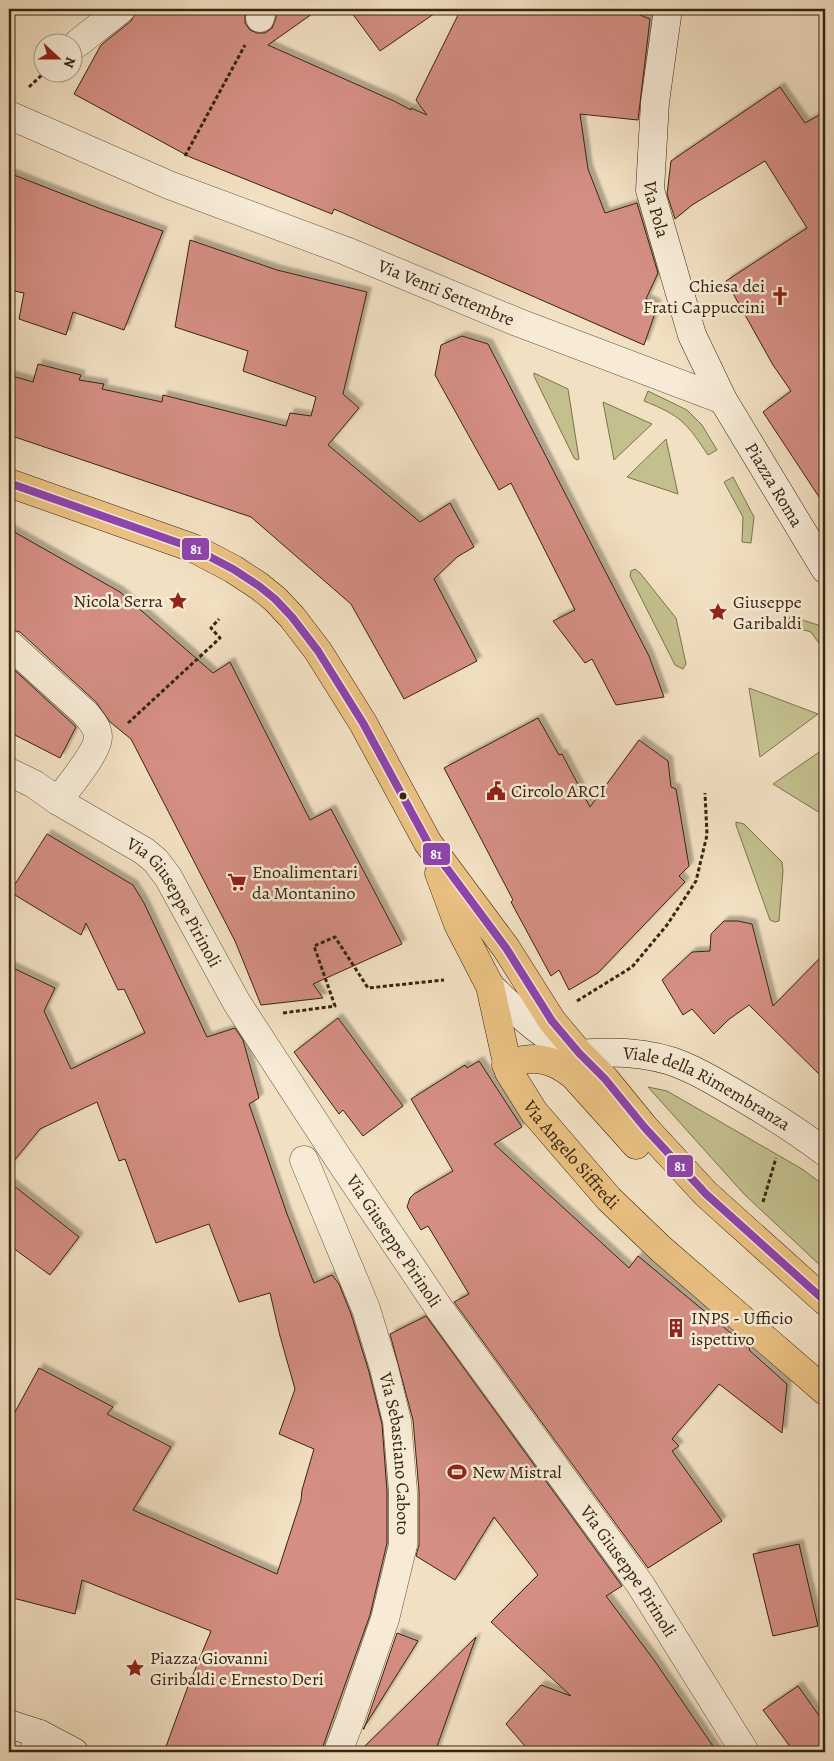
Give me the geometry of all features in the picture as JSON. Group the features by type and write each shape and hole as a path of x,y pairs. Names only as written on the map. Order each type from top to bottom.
{"main road":[{"path":"9,483 194,548 233,569 275,599 318,651 363,723 428,843 506,948 552,1021 579,1053 605,1079 645,1128 706,1194 825,1301"},
{"name":"Via Angelo Siffredi","path":"428,843 458,924 490,986 506,1065 534,1112 610,1199 660,1248 825,1390"},
{"path":"506,1065 523,1059 540,1059 563,1067 574,1076 648,1159 676,1186 779,1260"}],"street":[{"path":"82,40 121,9"},
{"name":"Via Pola","path":"668,9 655,102 650,190 692,335 723,400"},
{"name":"Via Venti Settembre","path":"9,115 169,185 346,251 517,322 723,400"},
{"name":"Piazza Roma","path":"723,400 825,569"},
{"path":"9,644 72,700 94,725 98,738 94,752 58,801"},
{"name":"Via Giuseppe Pirinoli","path":"9,772 34,784 58,801 144,851 156,861 168,877 248,1019 439,1308 640,1584 745,1752"},
{"path":"490,986 534,1028 568,1049 579,1053"},
{"name":"Viale della Rimembranza","path":"540,1059 579,1053 614,1052 669,1061 696,1070 783,1122 825,1152"},
{"name":"Via Sebastiano Caboto","path":"304,1160 366,1309 384,1368 397,1421 403,1490 403,1545 386,1619 338,1752"},
{"path":"9,1724 37,1743 74,1752"}],"path":[{"path":"169,185 232,68"},
{"path":"9,526 15,528"},
{"path":"133,719 220,638 210,628 219,619"},
{"path":"575,1002 632,967 667,925 696,881 707,835 704,793"},
{"path":"248,1019 335,1006 314,946 335,937 368,988 444,980"},
{"path":"752,1236 771,1179 783,1122"}],"shaded area":[{"path":"534,373 568,389 579,459 574,458"},
{"path":"648,391 687,410 702,425 717,450 708,455 682,421 667,411 644,401"},
{"path":"603,402 652,424 614,460"},
{"path":"666,439 678,494 627,477"},
{"path":"733,477 754,517 751,543 742,542 743,517 724,482"},
{"path":"635,569 676,618 686,664 683,669 675,665 630,576 631,571"},
{"path":"790,616 818,625 825,634 825,652 811,632 787,625"},
{"path":"749,688 818,714 760,757"},
{"path":"825,748 825,816 773,784"},
{"path":"736,822 744,824 782,862 779,921 770,920"},
{"path":"648,1087 667,1091 802,1169 825,1186 825,1270 744,1194"}],"building":[{"path":"137,9 245,9 245,23 250,30 257,33 265,33 272,28 276,18 276,9 319,9 268,45 411,110 411,108 427,115 416,100 461,9 625,9 650,19 638,120 580,114 588,169 605,213 637,203 658,273 646,299 656,304 644,345 334,209 332,214 190,157 74,94 101,45 131,21"},
{"path":"349,9 441,9 380,51"},
{"path":"780,87 805,123 825,112 825,506 763,412 791,391 773,365 726,281 807,228 765,161 692,205 675,219 667,194 671,161"},
{"path":"9,173 163,231 124,330 73,312 66,335 19,319 24,293 9,290"},
{"path":"190,240 277,270 367,292 343,394 359,408 328,445 420,522 450,503 474,547 457,557 434,579 477,661 404,699 351,604 251,517 9,435 9,375 33,382 38,364 81,375 79,380 104,384 102,389 162,402 163,395 286,426 290,413 311,416 316,397 243,371 248,351 175,327"},
{"path":"462,336 488,344 649,656 664,697 616,705 592,659 585,663 553,621 575,610 511,483 499,490 435,375 441,345"},
{"path":"9,529 120,592 213,673 230,662 310,820 331,809 402,944 313,984 323,998 261,1005 235,941 131,739 110,722 96,702 20,632 9,629"},
{"path":"9,665 76,727 60,758 9,732"},
{"path":"538,718 559,755 562,754 590,807 639,740 668,761 671,787 676,789 689,866 679,876 685,882 598,973 569,990 559,970 551,976 511,902 513,900 444,768"},
{"path":"47,834 133,885 144,903 207,1037 235,1028 243,1040 259,1098 249,1104 287,1214 314,1283 332,1275 339,1284 351,1314 369,1372 382,1424 387,1492 387,1543 370,1615 323,1746 323,1752 164,1752 211,1631 82,1580 75,1614 9,1597 9,1423 39,1368 113,1407 107,1414 171,1447 133,1510 277,1574 301,1500 302,1490 314,1449 279,1434 295,1389 270,1293 239,1302 209,1224 156,1243 125,1159 119,1161 97,1102 40,1129 9,1167 9,966 55,988 44,1011 71,1069 145,1033 124,989 118,990 86,923 81,935 10,892"},
{"path":"724,921 752,924 773,1006 825,953 825,1080 749,1005 728,1020 714,1034 692,1009 683,1015 662,980 692,952 710,951 711,934"},
{"path":"338,1018 403,1106 363,1136 343,1110 339,1114 294,1052"},
{"path":"479,1061 522,1127 494,1144 629,1268 638,1256 750,1349 787,1384 782,1433 719,1384 672,1439 679,1446 672,1451 722,1521 648,1568 454,1302 469,1294 428,1226 421,1230 407,1207 410,1198 414,1194 453,1171 411,1099 465,1065 467,1068"},
{"path":"9,1182 79,1237 50,1275 9,1245"},
{"path":"426,1316 622,1586 606,1596 654,1660 717,1752 530,1752 506,1724 541,1685 571,1696 491,1622 538,1575 494,1517 455,1580 416,1556 419,1545 419,1491 413,1420 390,1334"},
{"path":"799,1544 818,1626 773,1636 753,1554"},
{"path":"397,1633 418,1641 365,1725"},
{"path":"476,1637 435,1752 359,1752"},
{"path":"798,1686 825,1724 825,1752 794,1752 763,1710"}],"transit line":[{"name":"81","path":"9,483 193,548 233,569 275,599 292,617 318,651 363,723 428,843 506,948 552,1021 579,1053 605,1079 645,1128 706,1194 825,1301"}],"place":[{"name":"Chiesa dei Frati Cappuccini","path":"780,296"},
{"name":"Nicola Serra","path":"178,601"},
{"name":"Giuseppe Garibaldi","path":"718,612"},
{"name":"Circolo ARCI","path":"496,791"},
{"name":"Enoalimentari da Montanino","path":"237,882"},
{"name":"INPS - Ufficio ispettivo","path":"676,1328"},
{"name":"New Mistral","path":"457,1472"},
{"name":"Piazza Giovanni Giribaldi e Ernesto Deri","path":"135,1668"}]}
